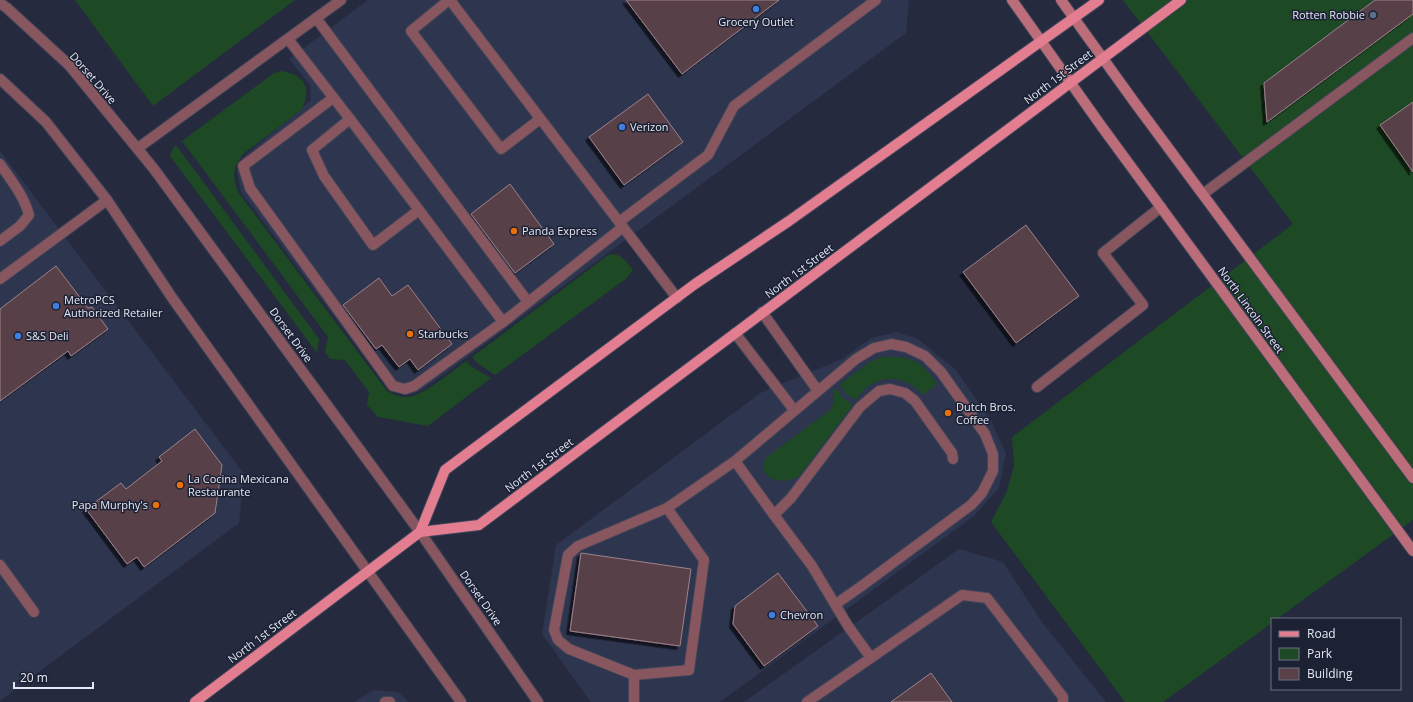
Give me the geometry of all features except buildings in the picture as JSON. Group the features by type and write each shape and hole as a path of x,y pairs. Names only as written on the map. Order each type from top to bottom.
{"main road":[{"path":"420,532 445,470 677,298 789,221 1099,0"},
{"name":"North 1st Street","path":"195,702 420,532 479,525 1181,0"}],"street":[{"path":"138,148 341,0"},
{"path":"540,119 500,148 412,31 450,0 677,298"},
{"path":"333,98 243,166 250,188 393,386 405,389 414,386 503,322 708,155 734,106 876,0"},
{"name":"North Lincoln Street","path":"1012,0 1161,207 1413,551"},
{"path":"1062,0 1103,58 1413,478"},
{"name":"Dorset Drive","path":"0,3 69,65 138,148 420,532 538,702"},
{"path":"316,18 528,302"},
{"path":"1203,194 1413,38"},
{"path":"288,39 503,322"},
{"path":"0,79 46,122 106,200 173,299 461,702"},
{"path":"350,119 312,150 324,176 373,245 419,210"},
{"path":"0,164 16,186 27,207 29,215 20,226 0,241"},
{"path":"0,279 106,200"},
{"path":"1036,387 1143,305 1103,252 1161,207"},
{"path":"762,312 818,391"},
{"path":"735,333 794,410"},
{"path":"667,508 704,560 689,670 634,675 569,649 558,640 554,630 568,555 578,546 667,508 735,461 856,359 874,348 891,344 906,347 925,356 941,372 985,434 992,454 993,471 982,493 971,505 836,604"},
{"path":"774,515 791,498 860,407 879,391 890,389 905,394 915,401 952,453 953,459"},
{"path":"735,461 812,566 848,626 871,658"},
{"path":"0,565 34,612"},
{"path":"807,702 962,595 987,598 1063,697 1063,702"},
{"path":"634,675 634,702"},
{"path":"385,702 390,702"}],"shaded area":[{"path":"368,0 909,0 906,33 447,372 420,391 411,394 399,393 390,389 381,379 241,192 237,173 241,159 311,100 310,85 289,59"},
{"path":"0,151 244,474 239,523 0,701"},
{"path":"896,332 918,339 956,370 991,421 1006,453 999,488 974,516 720,702 591,702 542,634 556,545 762,392 842,359 871,338"},
{"path":"959,549 1003,562 1042,622 1106,702 744,702"},
{"path":"374,690 398,692 409,702 354,702"}],"green space":[{"path":"75,0 295,0 153,106"},
{"path":"1123,0 1413,0 1413,520 1278,618 1271,618 1271,624 1163,702 1125,702 991,522 1007,491 1014,465 1012,437 1293,224"},
{"path":"281,71 296,75 301,79 306,89 305,102 301,110 243,154 234,172 238,192 387,391 403,397 420,393 437,383 466,361 472,367 491,378 428,426 378,417 367,405 369,392 345,360 330,359 325,352 328,337 182,141 274,73"},
{"path":"176,145 319,339 317,353 170,156"},
{"path":"611,254 621,257 633,270 627,278 495,375 477,363 472,357 607,256"},
{"path":"882,357 901,357 914,361 926,370 937,384 923,395 910,384 896,379 888,379 873,383 862,392 856,400 845,393 840,384 870,362"},
{"path":"836,388 842,397 853,405 799,476 786,481 772,478 767,475 764,470 764,464 767,457 830,410 834,403 834,390"}],"place":[{"name":"Grocery Outlet","path":"756,9"},
{"name":"Rotten Robbie","path":"1373,15"},
{"name":"Verizon","path":"622,127"},
{"name":"Panda Express","path":"514,231"},
{"name":"MetroPCS Authorized Retailer","path":"56,306"},
{"name":"Starbucks","path":"410,334"},
{"name":"S&S Deli","path":"18,336"},
{"name":"Dutch Bros. Coffee","path":"948,413"},
{"name":"La Cocina Mexicana Restaurante","path":"180,485"},
{"name":"Papa Murphy's","path":"156,505"},
{"name":"Chevron","path":"772,615"}]}
